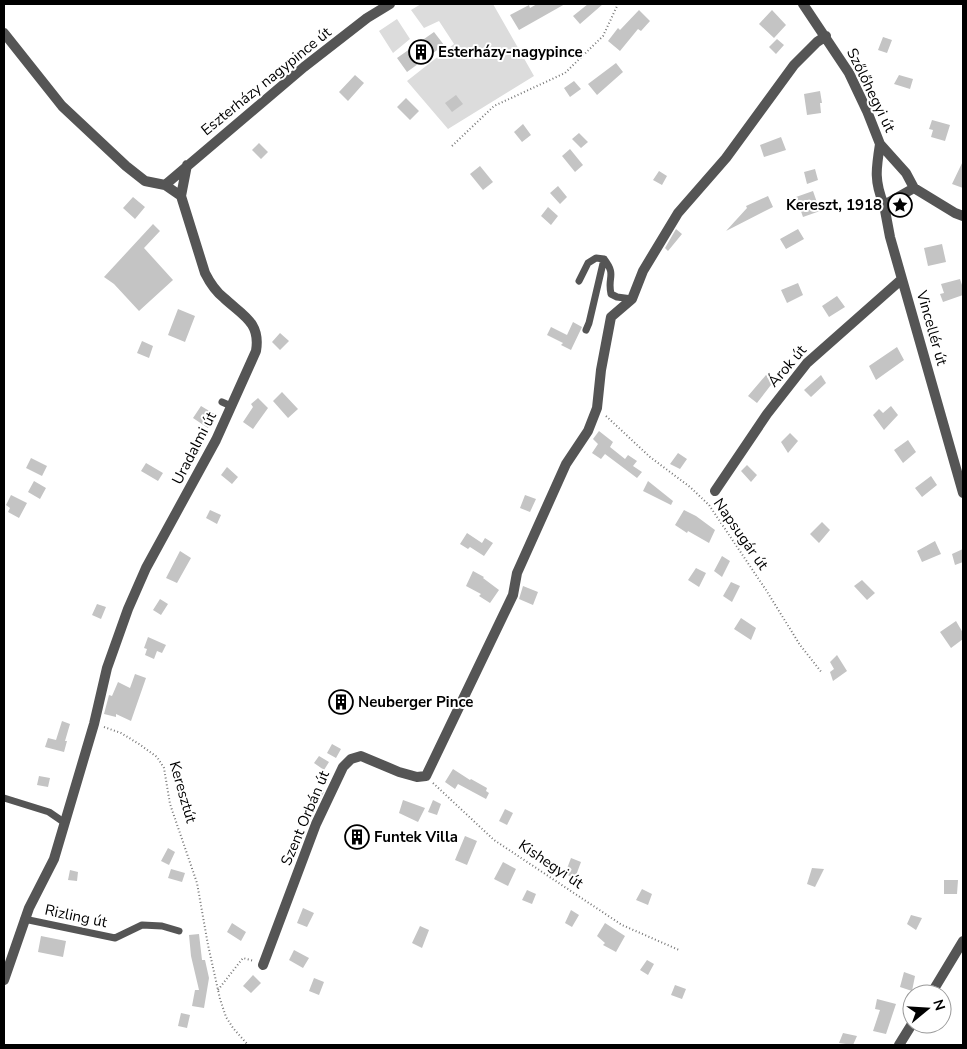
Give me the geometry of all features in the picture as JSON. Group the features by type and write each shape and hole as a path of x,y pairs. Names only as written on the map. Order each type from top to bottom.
{"street":[{"name":"Eszterházy nagypince út","path":"165,185 304,68 368,18 390,4"},
{"name":"Szőlőhegyi út","path":"803,4 826,36 849,74 868,111 880,144 906,173 914,188"},
{"path":"4,33 50,92 78,122 139,177 165,185 181,196 187,165"},
{"path":"426,776 513,594 517,573 566,464 588,431 597,408 601,370 611,317 632,298 643,271 678,213 726,158 794,65 817,42 826,36"},
{"name":"Vincellér út","path":"880,144 876,171 879,191 884,205 890,237 963,493"},
{"path":"884,205 914,188 963,216"},
{"name":"Uradalmi út","path":"94,724 107,668 128,609 146,568 203,464 227,404 254,358 257,345 255,329 248,318 222,297 211,285 205,273 181,196"},
{"name":"Árok út","path":"715,491 767,414 806,364 902,279"},
{"path":"4,980 24,919 54,859 94,724"},
{"name":"Szent Orbán út","path":"263,964 316,824 343,767 351,759 362,756 399,772 417,777 426,776"},
{"path":"937,984 963,941"},
{"path":"899,1045 906,1034"}],"lane":[{"path":"579,281 588,263 596,258 604,259 611,268 611,294 617,297 632,298"},
{"path":"586,330 604,259"},
{"path":"4,798 49,812 65,823"},
{"name":"Rizling út","path":"24,919 115,938 142,925 162,926 179,931"}],"path":[{"path":"452,146 494,106 565,73 603,36 618,4"},
{"name":"Napsugár út","path":"597,408 650,457 690,487 709,505 800,645 822,673"},
{"name":"Keresztút","path":"94,724 121,733 139,744 156,757 164,768 170,804 197,883 208,945 226,1017 248,1045"},
{"name":"Kishegyi út","path":"426,776 494,840 622,925 679,950"},
{"path":"218,990 243,958 263,964"}],"shaded area":[{"path":"421,4 493,4 534,76 448,129 407,81 454,44 439,21 424,28 411,10"},
{"path":"397,19 410,39 393,53 379,31"}],"building":[{"path":"537,4 565,4 519,30 510,15 529,5 530,8"},
{"path":"588,4 603,4 580,24 573,16"},
{"path":"639,10 650,21 641,31 638,29 620,51 608,41 618,28 620,30"},
{"path":"772,10 786,25 774,38 759,24"},
{"name":"Esterházy-nagypince","path":"434,32 444,45 407,72 397,58"},
{"path":"883,37 892,40 887,53 878,50"},
{"path":"777,39 784,45 776,54 769,47"},
{"path":"616,63 623,72 597,95 588,84"},
{"path":"355,75 364,83 348,101 339,92"},
{"path":"899,75 913,79 910,89 894,84"},
{"path":"574,81 581,89 570,97 564,88"},
{"path":"820,91 821,113 807,115 804,94"},
{"path":"456,95 463,104 452,112 445,103"},
{"path":"406,98 419,111 410,120 397,107"},
{"path":"932,120 950,125 945,141 931,137 933,130 929,129"},
{"path":"523,124 531,135 522,142 514,132"},
{"path":"579,133 588,142 581,148 572,139"},
{"path":"781,137 786,150 764,157 760,145"},
{"path":"259,143 268,152 261,159 252,150"},
{"path":"570,149 583,165 575,172 562,156"},
{"path":"963,161 963,188 952,184"},
{"path":"480,166 493,182 483,190 470,174"},
{"path":"815,169 818,180 807,184 804,172"},
{"path":"659,171 667,176 662,185 653,180"},
{"path":"558,186 567,197 560,204 550,193"},
{"path":"813,191 820,211 803,217 796,197"},
{"path":"768,196 773,207 726,231 747,208 746,206"},
{"path":"133,197 145,207 135,219 123,208"},
{"path":"548,207 558,216 551,225 541,216"},
{"path":"153,224 160,231 144,248 173,280 139,311 114,284 104,277"},
{"path":"676,229 682,234 668,251 665,248"},
{"path":"798,229 804,239 786,249 780,239"},
{"path":"942,244 946,262 928,266 924,248"},
{"path":"960,279 963,295 943,302 940,294 944,293 941,284"},
{"path":"798,283 803,295 787,303 781,290"},
{"path":"837,296 845,307 829,317 822,306"},
{"path":"178,309 195,316 185,342 168,335"},
{"path":"573,322 582,327 571,350 561,345 563,343 547,335 551,327 567,335"},
{"path":"280,333 289,341 280,350 272,342"},
{"path":"142,341 153,346 149,358 137,353"},
{"path":"897,347 904,360 876,380 869,366"},
{"path":"766,375 774,381 757,403 748,396"},
{"path":"821,375 826,383 811,397 804,390"},
{"path":"282,392 298,409 288,418 273,401"},
{"path":"258,398 268,408 253,429 243,422 253,407 251,404"},
{"path":"201,406 216,415 208,428 193,418"},
{"path":"891,406 898,415 884,430 873,415 879,409 883,413"},
{"path":"599,431 613,442 610,447 625,459 628,455 637,461 633,466 642,472 637,478 605,454 601,459 592,453 598,444 593,439"},
{"path":"790,433 798,441 788,453 781,442"},
{"path":"908,440 916,452 903,463 894,450"},
{"path":"678,453 687,459 680,469 670,464"},
{"path":"31,458 47,466 42,476 26,468"},
{"path":"146,463 163,473 158,481 141,471"},
{"path":"747,465 757,475 751,482 741,471"},
{"path":"227,467 238,477 232,484 221,475"},
{"path":"931,476 937,485 922,497 915,488"},
{"path":"34,481 46,488 40,499 28,492"},
{"path":"648,481 673,501 671,505 643,491"},
{"path":"11,495 27,503 19,518 8,512 10,508 6,505"},
{"path":"525,495 536,499 530,512 520,508"},
{"path":"210,510 221,515 217,524 206,518"},
{"path":"684,510 715,530 709,543 675,525"},
{"path":"822,522 830,530 819,543 810,534"},
{"path":"467,533 482,543 485,538 493,543 484,556 470,547 468,549 460,544"},
{"path":"935,541 941,554 922,562 917,551"},
{"path":"963,549 963,562 955,565 952,554"},
{"path":"180,551 191,558 177,583 166,578"},
{"path":"722,556 730,561 722,577 714,571"},
{"path":"696,568 706,573 699,587 688,580"},
{"path":"473,571 484,577 499,590 490,603 479,596 481,594 466,586"},
{"path":"862,580 875,593 867,600 854,586"},
{"path":"731,582 740,586 732,602 723,596"},
{"path":"523,586 538,592 533,605 519,599"},
{"path":"160,599 168,604 161,615 153,610"},
{"path":"97,604 106,607 101,619 92,615"},
{"path":"741,618 756,628 751,640 734,629"},
{"path":"956,621 963,633 963,639 951,648 940,632"},
{"path":"148,637 166,645 162,653 157,651 154,659 145,655 147,649 144,648"},
{"path":"837,655 847,671 833,681 830,672 834,669 830,662"},
{"path":"135,674 146,678 131,721 116,714 116,717 104,714 109,695 112,696 118,682 130,688"},
{"name":"Neuberger Pince","path":"336,692 352,703 347,712 330,702"},
{"path":"62,721 70,724 64,752 45,747 48,738 56,740"},
{"path":"332,744 341,749 336,758 327,753"},
{"path":"319,756 329,762 324,770 314,763"},
{"path":"453,769 487,788 486,791 489,793 486,799 458,784 455,789 445,782"},
{"path":"39,776 50,778 48,787 37,785"},
{"path":"319,789 324,792 318,803 313,800"},
{"path":"403,800 425,808 418,822 399,813"},
{"path":"433,800 441,804 437,815 428,812"},
{"path":"505,809 513,813 507,825 499,821"},
{"name":"Funtek Villa","path":"351,829 367,836 363,846 347,839"},
{"path":"465,836 477,841 467,865 455,860"},
{"path":"168,848 175,852 169,865 161,861"},
{"path":"571,858 581,862 575,878 565,874"},
{"path":"503,862 516,869 508,886 494,879"},
{"path":"812,868 824,869 815,887 807,884"},
{"path":"171,869 185,873 182,882 168,878"},
{"path":"70,870 78,872 77,881 68,880"},
{"path":"944,880 958,880 957,894 944,894"},
{"path":"642,889 652,894 648,905 636,900"},
{"path":"527,890 536,894 532,904 522,900"},
{"path":"303,908 314,913 307,927 297,923"},
{"path":"571,910 579,915 572,927 565,923"},
{"path":"911,915 922,918 916,930 907,924"},
{"path":"232,923 246,932 241,941 227,932"},
{"path":"605,923 625,936 616,952 603,945 605,943 597,936"},
{"path":"420,926 429,930 422,948 412,943"},
{"path":"199,934 202,960 205,960 209,978 204,1008 192,1006 195,990 199,990 191,956 189,935"},
{"path":"41,936 66,941 63,957 38,952"},
{"path":"294,950 309,958 303,968 289,960"},
{"path":"647,960 654,964 648,975 640,970"},
{"path":"904,972 915,976 913,984 902,984 902,988 900,987"},
{"path":"253,975 261,983 251,993 243,986"},
{"path":"314,978 324,982 319,995 309,991"},
{"path":"675,985 686,989 682,999 671,995"},
{"path":"877,999 896,1004 886,1034 873,1031 880,1010 875,1009"},
{"path":"181,1013 190,1015 187,1028 178,1026"},
{"path":"843,1033 857,1036 853,1045 839,1043"}],"place":[{"name":"Esterházy-nagypince","path":"421,52"},
{"name":"Kereszt, 1918","path":"900,205"},
{"name":"Neuberger Pince","path":"341,702"},
{"name":"Funtek Villa","path":"357,837"}]}
